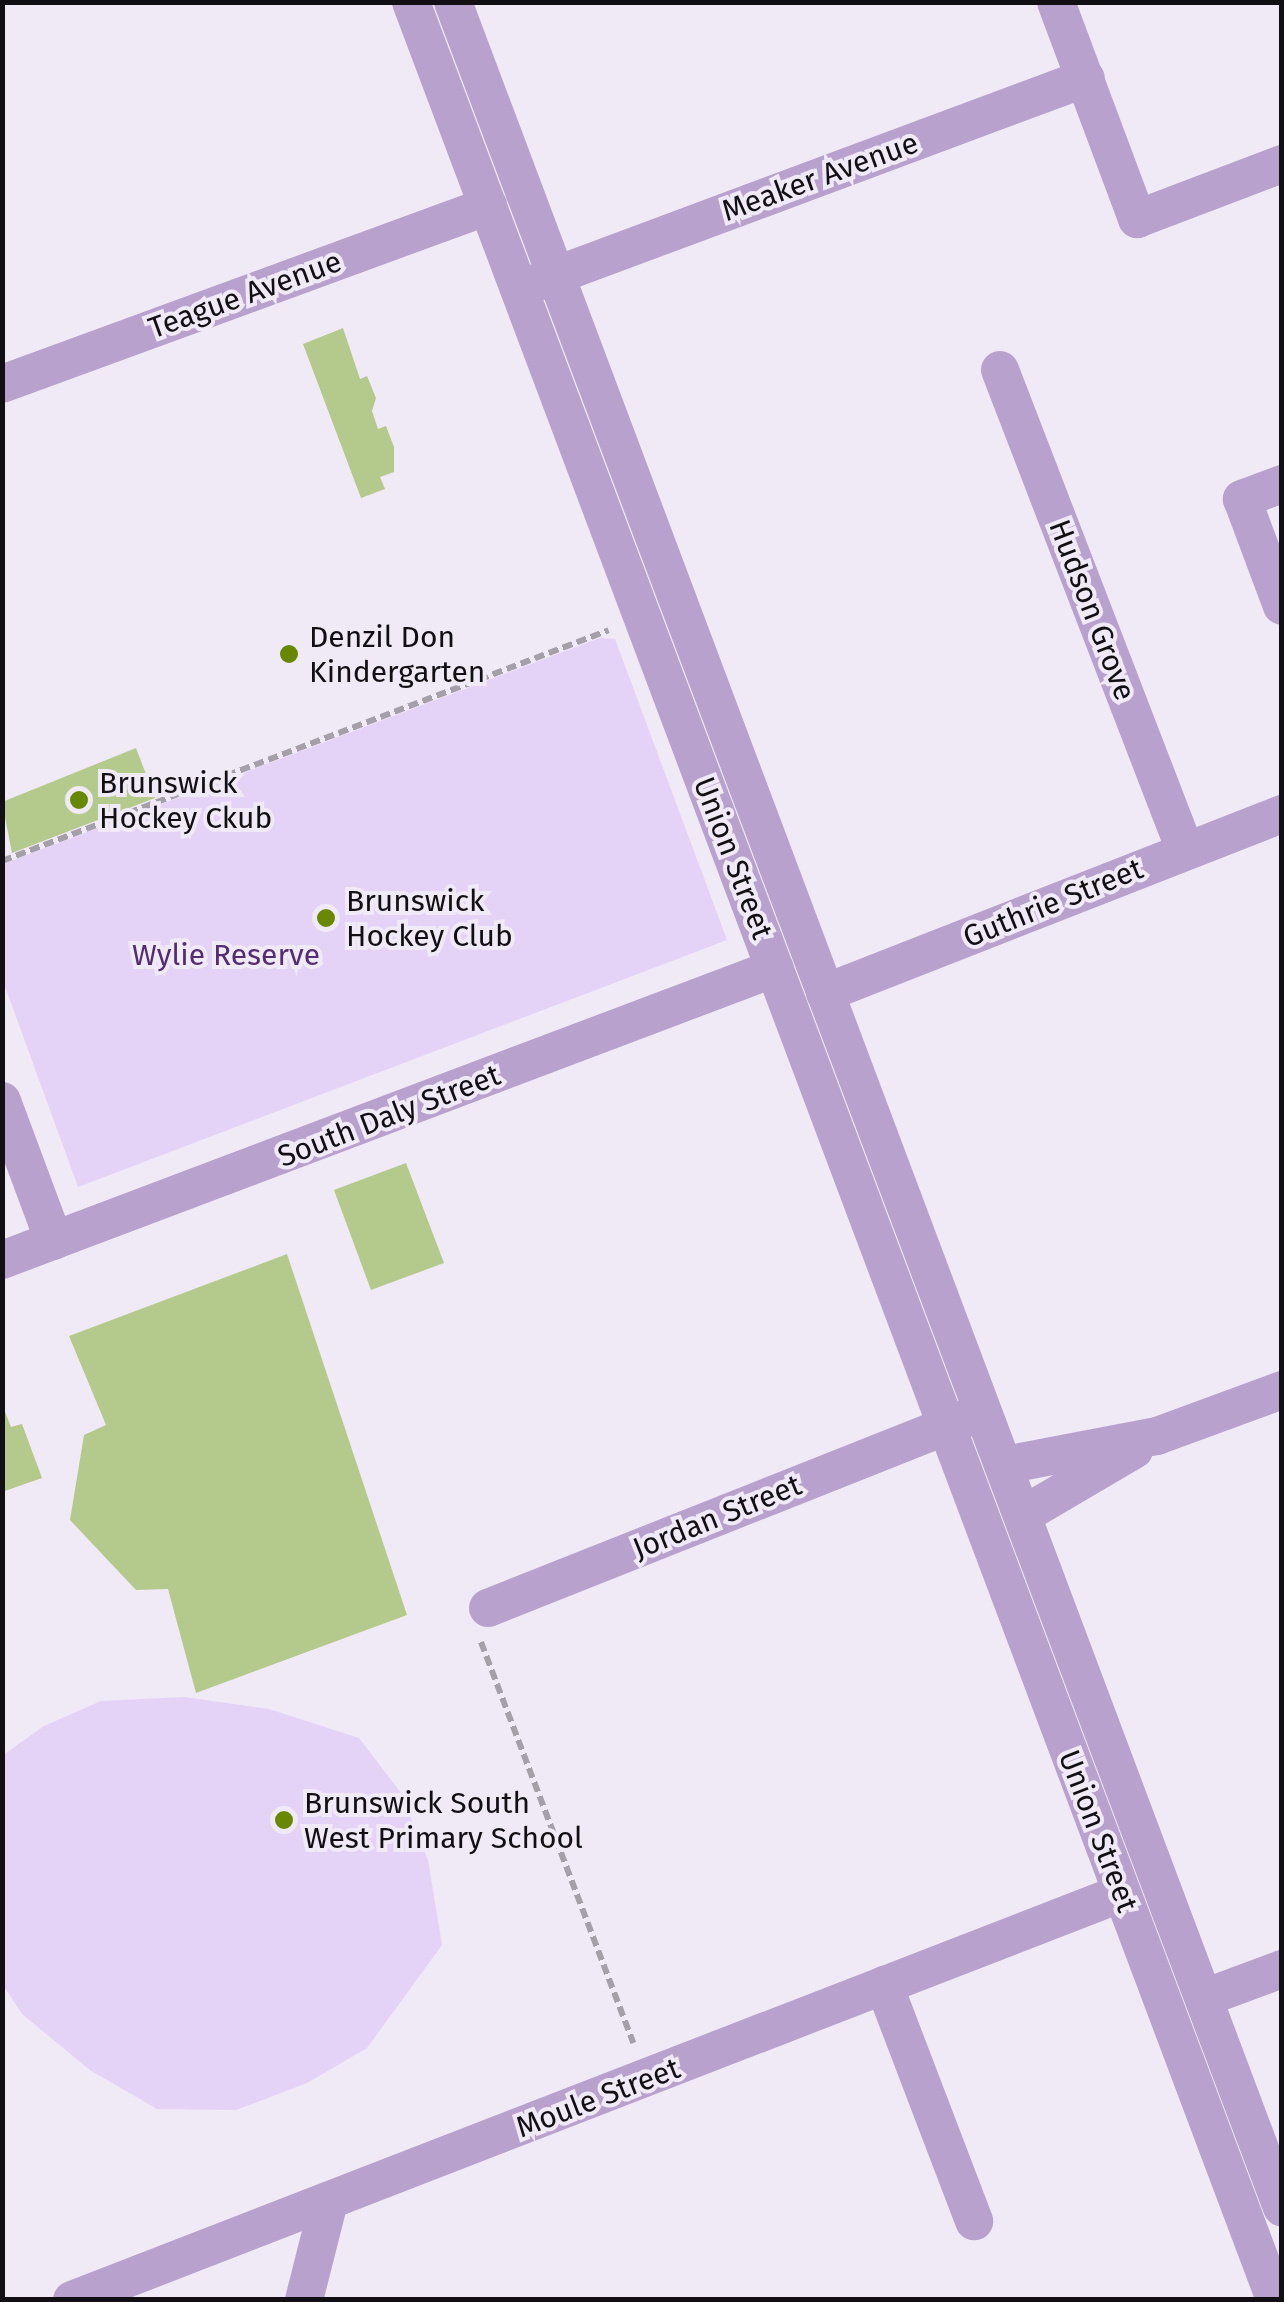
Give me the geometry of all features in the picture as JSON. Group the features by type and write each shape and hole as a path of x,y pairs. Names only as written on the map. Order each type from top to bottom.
{"street":[{"name":"Union Street","path":"411,2 1122,1893 1266,2228 1275,2300"},
{"name":"Union Street","path":"453,2 1282,2207"},
{"path":"1056,2 1137,219 1282,164"},
{"name":"Meaker Avenue","path":"554,275 1086,78"},
{"name":"Teague Avenue","path":"2,384 488,206"},
{"path":"518,289 554,275"},
{"name":"Hudson Grove","path":"1000,370 1184,850"},
{"path":"1282,484 1242,499 1282,606"},
{"name":"Guthrie Street","path":"826,993 1282,814"},
{"name":"South Daly Street","path":"2,1260 775,968"},
{"path":"2,1101 54,1241"},
{"path":"1005,1465 1157,1436 1282,1390"},
{"path":"947,1426 983,1410"},
{"name":"Jordan Street","path":"482,1619 947,1426"},
{"path":"1023,1515 1157,1436"},
{"name":"Moule Street","path":"72,2300 1122,1893"},
{"path":"1204,1998 1282,1968"},
{"path":"884,1985 974,2221"},
{"path":"304,2300 329,2200"}],"path":[{"path":"2,861 614,628 621,646"},
{"path":"482,1619 632,2043"}],"green space":[{"name":"Wylie Reserve","path":"600,638 615,639 727,940 78,1187 3,981 3,864"},
{"path":"184,1697 269,1709 359,1738 401,1793 428,1860 442,1945 367,2048 307,2083 236,2110 157,2109 90,2070 22,2014 3,1985 3,1755 44,1726 101,1701"}],"building":[{"path":"343,328 360,379 367,376 376,398 372,411 378,429 386,426 394,447 394,472 380,477 385,489 361,498 303,344"},
{"name":"Brunswick Hockey Ckub","path":"136,748 155,798 12,853 2,802"},
{"path":"406,1163 444,1263 371,1290 334,1190"},
{"path":"287,1254 407,1615 196,1693 168,1589 136,1590 70,1520 84,1435 106,1425 69,1336"},
{"path":"2,1404 11,1427 22,1424 42,1478 2,1492"}],"place":[{"name":"Denzil Don Kindergarten","path":"289,654"},
{"name":"Brunswick Hockey Ckub","path":"79,800"},
{"name":"Brunswick Hockey Club","path":"326,918"},
{"name":"Brunswick South West Primary School","path":"284,1820"}]}
